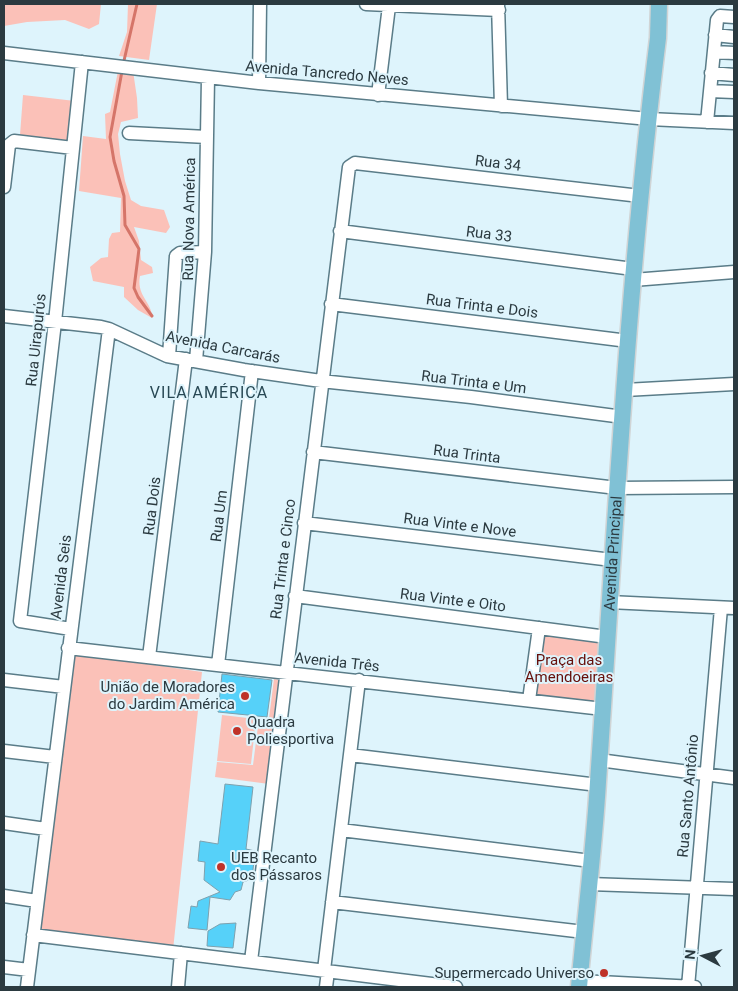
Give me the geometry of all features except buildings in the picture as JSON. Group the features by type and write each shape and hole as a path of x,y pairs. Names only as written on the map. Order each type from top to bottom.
{"main road":[{"name":"Avenida Principal","path":"580,984 600,760 609,602 633,275 658,38 659,4"}],"street":[{"path":"259,83 260,4"},
{"path":"366,4 498,7 501,106"},
{"path":"378,95 389,6"},
{"path":"706,122 717,20 719,16 734,17"},
{"path":"715,35 734,37"},
{"path":"714,52 734,53"},
{"name":"Avenida Tancredo Neves","path":"4,53 208,78 378,95 649,119 734,123"},
{"name":"Rua Uirapurύs","path":"71,629 20,621 55,322 82,62"},
{"path":"712,73 734,74"},
{"name":"Rua Nova América","path":"191,360 206,252 208,78"},
{"path":"710,91 734,92"},
{"path":"129,133 207,137"},
{"path":"4,187 9,145 11,142 73,148"},
{"name":"Rua 34","path":"352,163 640,196"},
{"name":"Rua Trinta e Cinco","path":"251,961 340,232 348,169 352,163"},
{"name":"Rua 33","path":"340,232 633,275 734,272"},
{"path":"169,356 176,256 180,253 206,252"},
{"name":"Rua Trinta e Dois","path":"331,304 628,340"},
{"name":"Avenida Carcarás","path":"4,316 109,329 118,335 169,356 322,381"},
{"name":"Avenida Seis","path":"27,987 109,329"},
{"name":"Rua Dois","path":"149,658 191,360"},
{"name":"Rua Um","path":"218,665 252,371"},
{"name":"Rua Trinta e Um","path":"322,381 471,397 623,417"},
{"path":"625,390 734,384"},
{"name":"Rua Trinta","path":"313,452 618,488 734,487"},
{"name":"Rua Vinte e Nove","path":"304,523 612,560"},
{"name":"Rua Vinte e Oito","path":"295,596 607,637"},
{"path":"609,602 734,608"},
{"name":"Rua Santo Antônio","path":"688,987 720,608"},
{"path":"529,700 539,628"},
{"name":"Avenida Três","path":"68,648 602,709"},
{"path":"4,680 64,687"},
{"path":"326,987 332,902 359,680"},
{"path":"4,750 55,757"},
{"path":"350,756 598,785"},
{"path":"600,760 734,778"},
{"path":"4,824 46,829"},
{"path":"341,830 591,861"},
{"path":"589,884 734,889"},
{"path":"4,896 37,901"},
{"path":"332,902 584,932"},
{"path":"33,935 456,987"},
{"path":"178,987 181,953"},
{"path":"4,967 29,970"},
{"path":"580,984 695,987"}],"green space":[{"path":"4,4 101,4 99,24 89,29 65,20 27,22 4,26"},
{"path":"128,4 157,4 149,60 119,56 127,32"},
{"path":"118,71 133,71 137,98 138,118 121,122 118,134 125,181 131,200 141,206 164,210 170,227 166,233 134,227 139,241 141,260 152,267 153,273 140,276 139,283 142,294 152,313 152,318 138,310 124,297 124,287 93,281 90,267 101,258 108,257 109,239 112,233 120,232 121,198 79,191 83,136 106,139 105,114 110,112"},
{"path":"23,95 75,101 69,141 20,135"},
{"name":"Praça das Amendoeiras","path":"540,630 606,637 602,708 531,700"},
{"path":"74,653 202,672 173,950 41,931"},
{"path":"274,679 280,680 269,784 215,777 217,762 253,765 259,718 269,718"},
{"name":"Quadra Poliesportiva","path":"222,715 256,719 251,764 217,761"}],"waterway":[{"path":"123,65 137,4"},
{"path":"122,71 110,137 114,161 124,196 125,225 139,249 134,288 138,297 152,316"}],"place":[{"name":"União de Moradores do Jardim América","path":"245,696"},
{"name":"Quadra Poliesportiva","path":"237,731"},
{"name":"UEB Recanto dos Pássaros","path":"221,867"},
{"name":"Supermercado Universo","path":"604,973"}],"district":[{"name":"VILA AMÉRICA","path":"209,392"}]}
